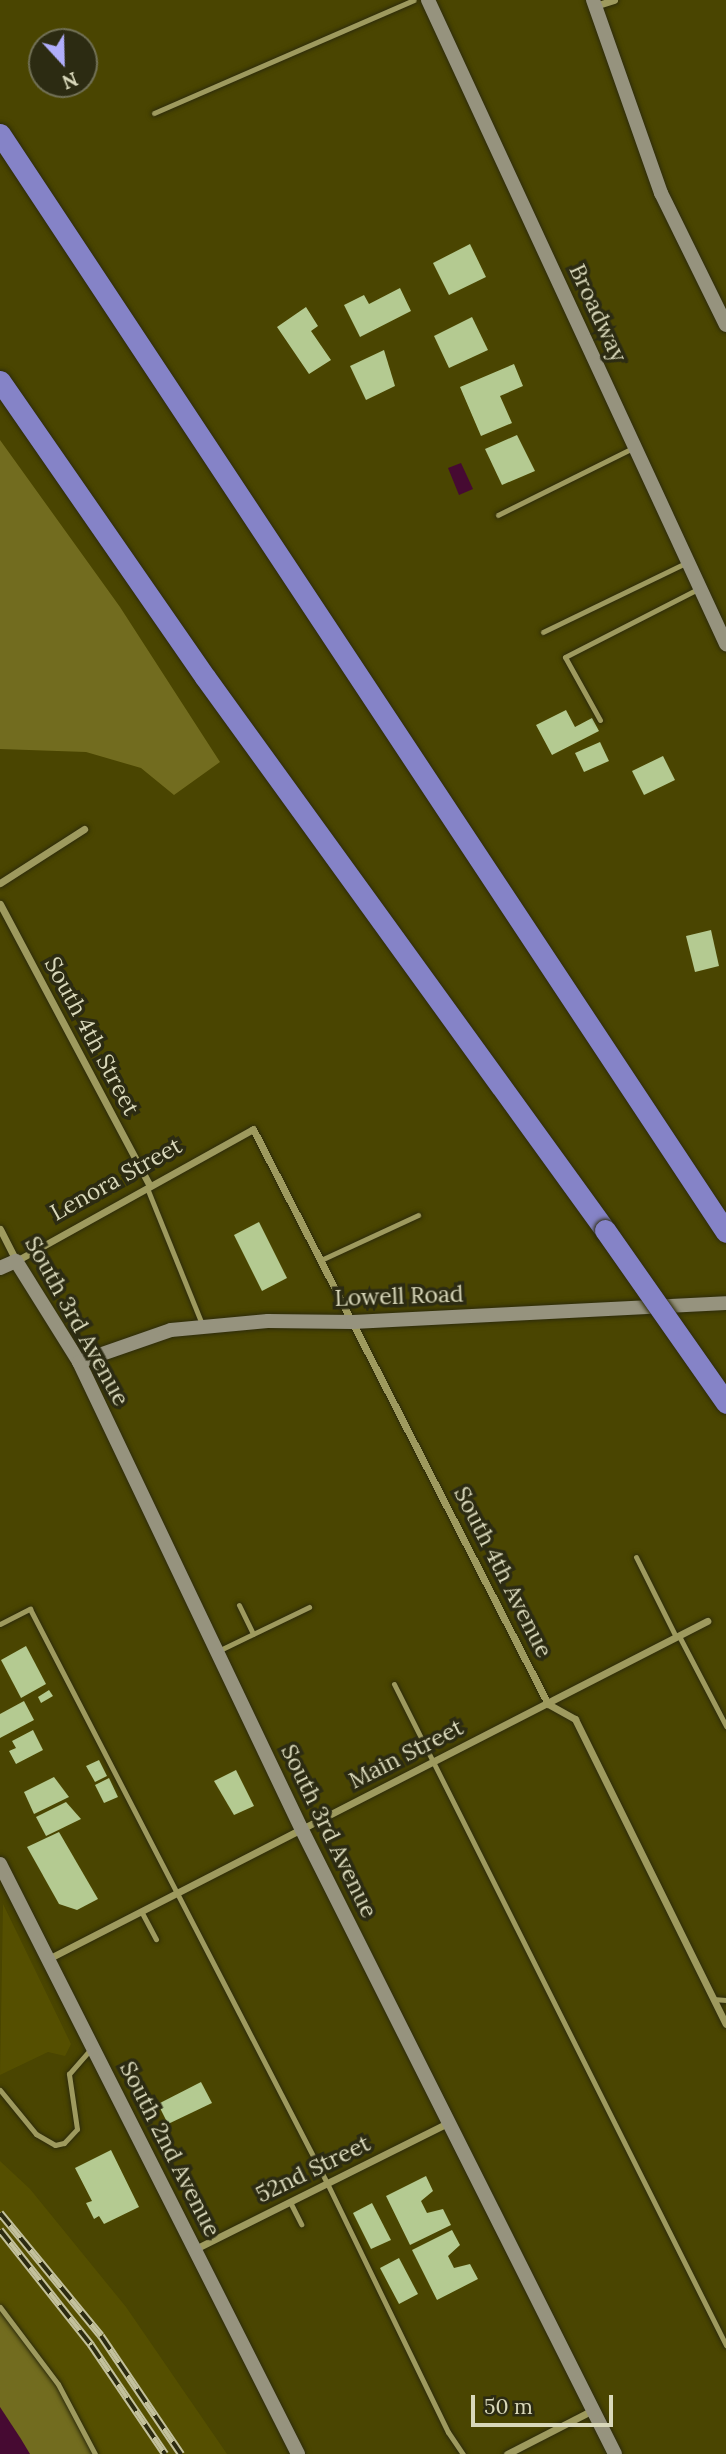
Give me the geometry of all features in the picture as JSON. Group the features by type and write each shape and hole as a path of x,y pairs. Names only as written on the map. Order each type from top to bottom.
{"highway":[{"path":"0,134 721,1224"},
{"path":"0,381 205,677 605,1230 726,1403"}],"street":[{"name":"Broadway","path":"428,0 726,644"},
{"path":"614,0 594,3 661,193 726,325"},
{"path":"0,883 84,828"},
{"name":"South 4th Street","path":"0,904 148,1187"},
{"name":"Lenora Street","path":"0,1268 253,1129"},
{"name":"South 4th Avenue","path":"253,1129 548,1704 575,1719 726,2024"},
{"name":"South 3rd Avenue","path":"0,1229 16,1261 79,1362 301,1828 615,2454"},
{"name":"Lowell Road","path":"79,1362 171,1330 268,1321 353,1322 726,1303"},
{"name":"Main Street","path":"48,1959 708,1621"},
{"name":"South 2nd Avenue","path":"0,1864 298,2454"},
{"name":"52nd Street","path":"195,2249 448,2123"},
{"path":"507,2454 593,2410"}],"lane":[{"path":"154,113 414,0"},
{"path":"499,515 635,447"},
{"path":"543,632 688,562"},
{"path":"600,720 565,657 700,588"},
{"path":"148,1187 203,1327"},
{"path":"321,1260 418,1215"},
{"path":"636,1557 726,1726"},
{"path":"239,1605 253,1634"},
{"path":"217,1652 309,1607"},
{"path":"0,1624 30,1609 327,2183 448,2432 463,2454"},
{"path":"394,1684 726,2345"},
{"path":"141,1911 156,1939"},
{"path":"713,1999 726,2000"},
{"path":"0,2090 36,2134 55,2145 64,2143 77,2129 69,2074 93,2048"},
{"path":"290,2202 301,2224"},
{"path":"0,2307 58,2384 95,2454"}],"shaded area":[{"path":"0,440 120,607 220,762 174,795 141,768 86,752 0,749"},
{"path":"461,463 473,489 459,495 448,468"},
{"path":"3,1904 71,2044 65,2056 48,2052 0,2075"},
{"path":"0,2161 30,2189 126,2307 227,2454 95,2454 0,2307"},
{"path":"0,2307 58,2384 95,2454 0,2454"},
{"path":"0,2407 21,2439 30,2454 0,2454"}],"building":[{"path":"470,244 486,277 449,295 433,263"},
{"path":"400,288 411,311 360,337 344,305 364,295 369,304"},
{"path":"306,307 318,326 311,331 331,360 309,374 277,327"},
{"path":"472,317 488,350 449,368 434,336"},
{"path":"384,350 395,386 366,400 350,366"},
{"path":"514,364 523,386 500,396 512,423 481,436 460,387"},
{"path":"517,435 535,471 502,485 485,449"},
{"path":"566,710 575,727 592,718 599,731 552,755 536,725"},
{"path":"600,742 609,761 584,772 575,753"},
{"path":"663,756 675,780 644,795 632,771"},
{"path":"711,930 719,966 695,972 686,936"},
{"path":"259,1222 287,1278 262,1291 234,1235"},
{"path":"26,1646 46,1684 21,1698 1,1660"},
{"path":"49,1690 53,1696 41,1703 38,1697"},
{"path":"24,1701 34,1720 0,1738 0,1714"},
{"path":"33,1730 43,1750 16,1764 9,1751 16,1748 12,1741"},
{"path":"99,1760 107,1776 95,1782 86,1766"},
{"path":"236,1770 254,1806 234,1815 214,1781"},
{"path":"54,1777 69,1797 34,1814 24,1792"},
{"path":"109,1778 118,1797 104,1803 95,1785"},
{"path":"66,1802 81,1819 46,1836 36,1817"},
{"path":"59,1832 98,1899 77,1910 59,1904 27,1847"},
{"path":"201,2082 212,2103 168,2124 158,2104"},
{"path":"111,2150 139,2207 104,2224 99,2216 94,2219 86,2203 92,2201 75,2168"},
{"path":"426,2176 433,2191 421,2201 427,2213 443,2209 451,2225 410,2245 386,2196"},
{"path":"372,2203 391,2240 371,2249 353,2213"},
{"path":"452,2230 460,2245 448,2256 454,2268 470,2264 478,2279 437,2300 412,2250"},
{"path":"399,2258 418,2294 399,2304 380,2268"}],"railway":[{"path":"0,2213 101,2336 181,2454"},
{"path":"0,2230 91,2345 165,2454"}]}
